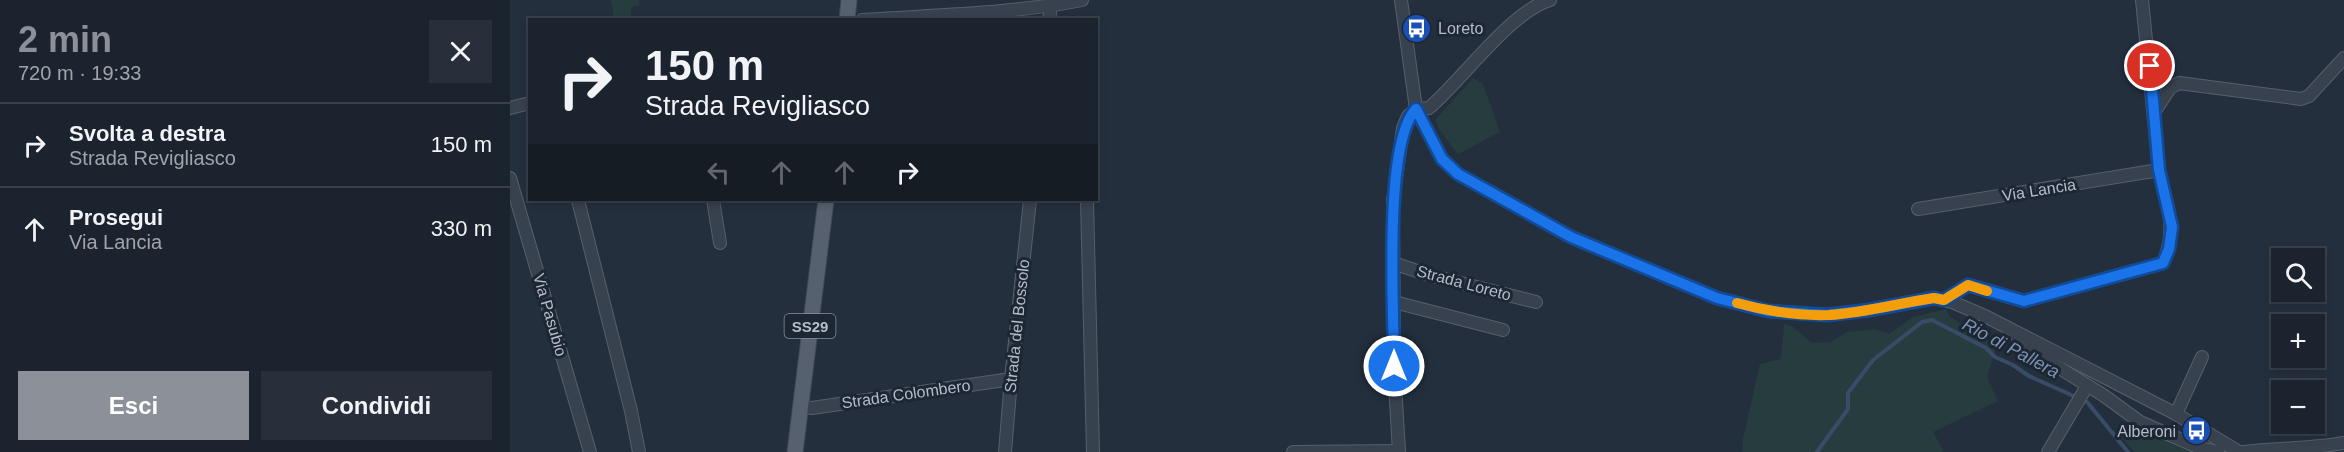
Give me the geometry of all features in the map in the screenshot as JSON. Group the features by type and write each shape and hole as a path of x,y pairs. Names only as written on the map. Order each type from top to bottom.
{"main road":[{"path":"847,18 849,0"},
{"name":"SS29","path":"795,452 826,201"}],"street":[{"path":"903,18 1051,6 1082,0"},
{"path":"1416,109 1430,108 1516,19 1540,3 1550,0"},
{"path":"1944,300 1968,285 2024,301 2163,263 2169,249 2172,227 2159,170 2155,111 2142,0"},
{"path":"1400,2 1416,109 1442,159 1458,174 1571,237 1717,298 1768,311 1827,315 1926,299 1944,300 1985,316 2176,414 2239,452"},
{"path":"1049,18 1051,6"},
{"path":"2155,111 2170,88 2179,83 2301,99 2308,96 2344,58"},
{"path":"510,108 528,104"},
{"name":"Strada Loreto","path":"1399,451 1394,366 1393,200 1403,128 1408,116 1416,109"},
{"name":"Via Lancia","path":"1918,209 2159,170"},
{"name":"Via Pasubio","path":"510,178 590,452"},
{"path":"578,201 631,411 639,452"},
{"path":"713,201 720,243"},
{"name":"Strada del Bossolo","path":"1005,452 1030,201"},
{"path":"1087,201 1093,452"},
{"name":"Strada Loreto","path":"1393,263 1429,275 1536,302"},
{"path":"1394,302 1503,330"},
{"path":"2012,330 2027,348 2082,394 2200,448 2218,452"},
{"path":"2176,414 2202,357"},
{"name":"Strada Colombero","path":"801,407 812,408 1011,379"},
{"path":"2048,452 2082,394"},
{"path":"2244,452 2277,448 2306,449 2344,443"},
{"path":"1293,452 1399,451"}],"green space":[{"path":"611,0 639,0 639,5 631,7 631,18 614,18"},
{"path":"1473,78 1483,84 1500,132 1458,154 1438,128 1436,119"},
{"path":"1947,309 1949,316 1997,346 1987,377 1998,401 1933,432 1944,452 1742,452 1743,438 1760,364 1781,359 1784,324 1792,326 1812,343 1831,342 1847,332 1875,329 1889,334 1913,317"},
{"path":"2128,425 2197,452 2134,452 2119,434"}],"waterway":[{"name":"Rio di Pallera","path":"1817,452 1848,409 1848,393 1873,360 1922,322 1932,320 1986,348 1995,357 2029,376 2087,402 2128,452"}],"slow traffic":[{"path":"1737,303 1768,311 1827,315 1869,310 1910,301 1934,298 1944,300 1968,285 1987,291"}],"place":[{"name":"Loreto","path":"1417,28"},
{"name":"Alberoni","path":"2197,431"}],"route":[{"path":"1394,366 1393,200 1403,128 1408,116 1416,109 1442,159 1458,174 1571,237 1717,298 1768,311 1827,315 1869,310 1910,301 1934,298 1944,300 1968,285 2024,301 2163,263 2169,249 2172,227 2159,170 2150,66"}]}
